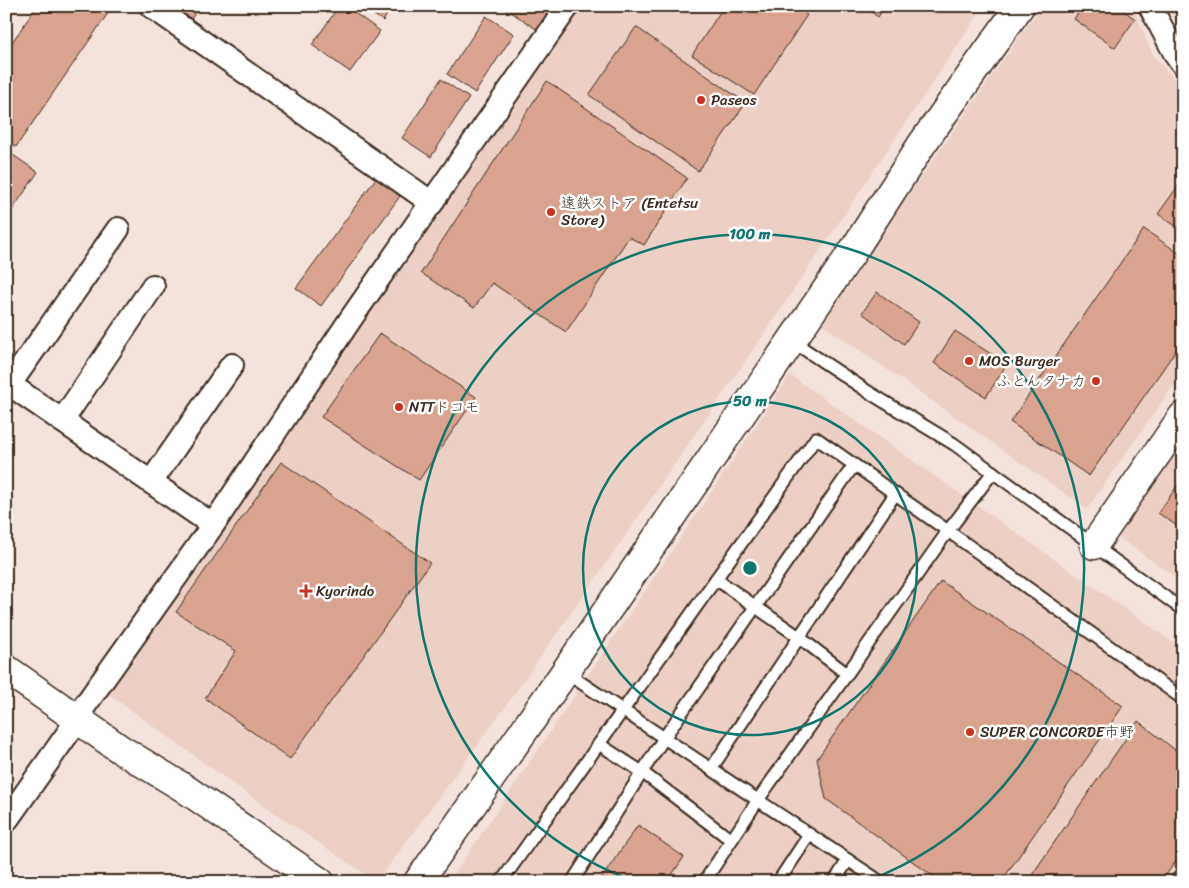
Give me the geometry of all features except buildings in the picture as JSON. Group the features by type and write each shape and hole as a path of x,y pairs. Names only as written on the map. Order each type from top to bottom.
{"street":[{"path":"151,6 432,203"},
{"path":"6,821 213,525 347,325 568,6"},
{"path":"418,882 565,672 792,341 922,144 1020,6"},
{"path":"1150,6 1177,58 1183,64"},
{"path":"118,229 8,383 213,525"},
{"path":"62,420 154,286"},
{"path":"151,482 232,365"},
{"path":"1094,545 1183,416"},
{"path":"6,670 83,709 120,749 184,788 320,882"}],"lane":[{"path":"792,341 870,393 954,444 1183,610"},
{"path":"501,882 816,438 1183,700"},
{"path":"572,882 664,738 854,464"},
{"path":"704,882 758,800 948,531 993,472"},
{"path":"711,769 895,494"},
{"path":"716,579 799,637 847,674"},
{"path":"565,672 881,882"},
{"path":"599,744 642,772 731,840"},
{"path":"778,882 809,834"},
{"path":"834,882 848,860"},
{"path":"1176,882 1183,872"}],"shaded area":[{"path":"578,6 984,6 775,318 619,545 513,696 377,882 271,811 107,693"},
{"path":"1041,6 1129,6 1135,13 1153,55 1183,88 1183,372 1087,509 819,322"},
{"path":"1168,6 1183,6 1183,34 1175,20"},
{"path":"790,375 1183,649 1183,882 449,882"},
{"path":"1183,432 1183,583 1111,532"}],"place":[{"name":"Paseos","path":"701,100"},
{"name":"遠鉄ストア (Entetsu Store)","path":"551,212"},
{"name":"MOS Burger","path":"969,361"},
{"name":"ふとんタナカ","path":"1096,381"},
{"name":"NTTドコモ","path":"399,407"},
{"name":"Kyorindo","path":"306,591"},
{"name":"SUPER CONCORDE市野","path":"970,732"}]}
